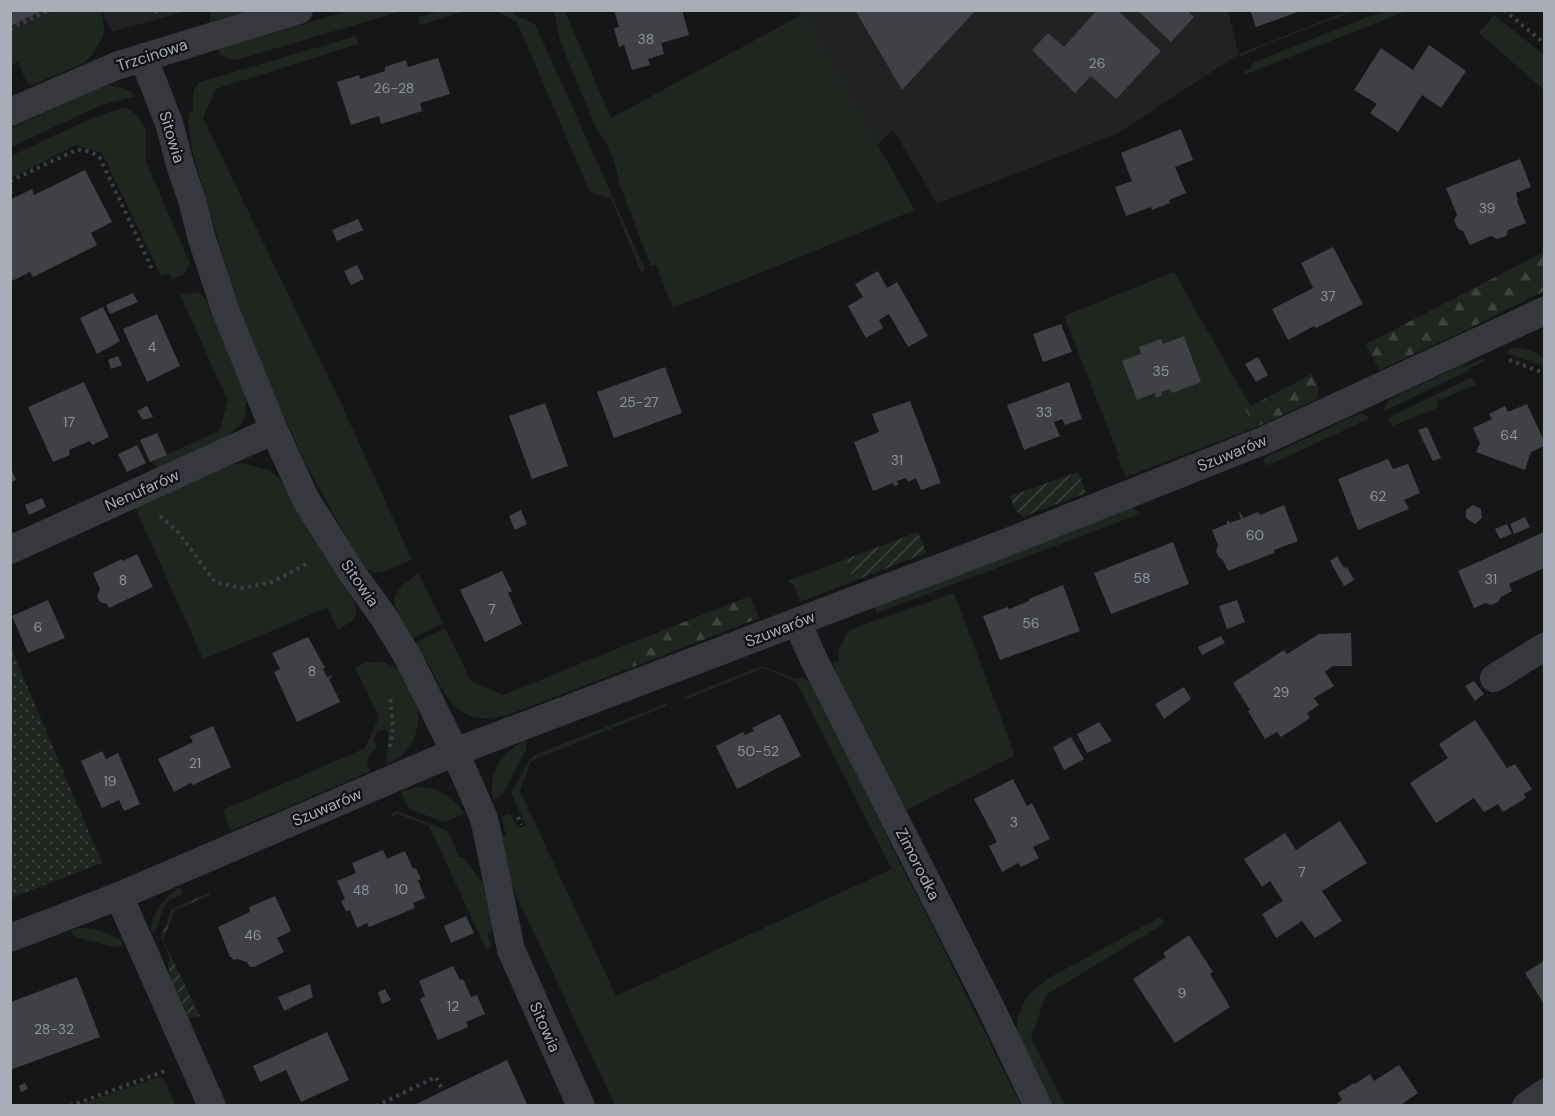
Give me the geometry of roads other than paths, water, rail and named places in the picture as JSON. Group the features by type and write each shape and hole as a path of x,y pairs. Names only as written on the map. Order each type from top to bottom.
{"street":[{"name":"Trzcinowa","path":"10,112 116,66 299,10"},
{"name":"Sitowia","path":"143,57 169,123 202,239 226,312 274,430 306,500 409,659 455,752 483,816 507,936 516,964 581,1106"},
{"name":"Szuwarów","path":"10,938 119,896 455,752 1265,440 1545,311"},
{"name":"Nenufarów","path":"10,550 274,430"},
{"name":"Zimorodka","path":"797,622 1038,1106"},
{"path":"1494,678 1545,646"},
{"path":"119,896 212,1106"},
{"path":"1526,1106 1545,1093"}]}
